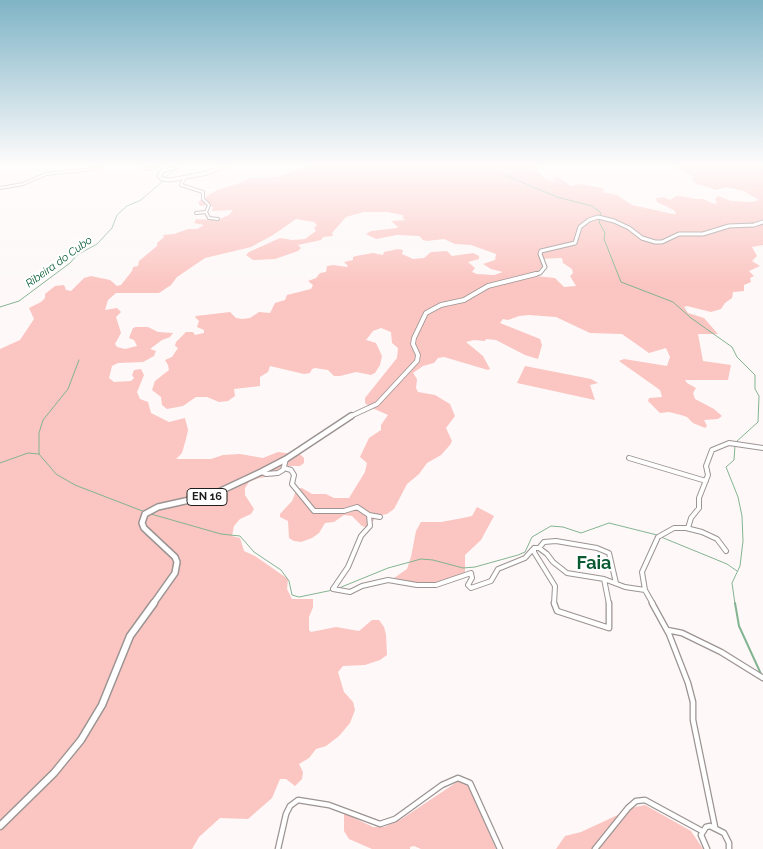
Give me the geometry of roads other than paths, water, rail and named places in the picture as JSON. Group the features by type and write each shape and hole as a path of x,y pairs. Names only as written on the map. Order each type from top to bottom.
{"main road":[{"name":"EN 16","path":"0,826 54,773 81,740 102,705 130,636 175,573 177,562 175,557 144,528 142,523 145,514 158,506 212,495 261,472 286,459 347,418 370,408 386,397 417,361 414,338 426,313 441,305 464,300 488,286 543,271 545,265 540,254 541,251 575,243 580,227 589,220 598,218 614,221 629,228 642,238 655,242 679,234 703,234 729,226 754,226 763,222"}],"street":[{"path":"209,206 206,212 207,218 212,218"},
{"path":"196,212 206,212"},
{"path":"688,528 691,518 698,508 699,498 708,475 706,466 713,449 729,442 763,448"},
{"path":"629,458 706,481"},
{"path":"261,472 278,473 284,468 286,459"},
{"path":"284,468 291,470 294,475 292,484 314,511 344,511 357,507 369,515 380,517"},
{"path":"369,515 370,526 361,536 348,568 333,589 350,592 362,586 388,580 416,585 436,585 471,573 472,578 468,585 472,588 492,581 498,569 525,558 534,548 539,548 567,573 645,590"},
{"path":"726,551 717,539 688,528 674,528 658,537 653,544 642,572 645,590 666,630 688,683 693,702 693,720 715,827 728,838 729,849"},
{"path":"539,548 544,542 556,541 598,548 609,553 616,583"},
{"path":"534,548 534,552 555,586 554,605 557,612 609,628 610,608 604,580"},
{"path":"666,630 682,633 721,652 763,678"},
{"path":"278,849 286,814 290,806 298,800 329,805 380,824 395,819 442,785 458,778 470,783 500,849"},
{"path":"595,849 628,808 636,801 645,800 652,803 702,831"},
{"path":"707,849 702,840 702,831 706,827 715,827"}],"waterway":[{"name":"Ribeira do Cubo","path":"0,307 19,301 70,263 77,255 97,244 112,228 117,215 128,206"},
{"path":"591,206 601,213 599,222 605,233 604,239 621,282 673,302 691,318 732,347 737,357 755,375 755,389 759,396 758,422 736,442"},
{"path":"39,454 39,433 43,420 68,389 79,360"},
{"path":"735,446 734,460 726,467 738,497 742,516 743,541 740,566 732,583 735,604"},
{"path":"0,463 28,453 39,454"},
{"path":"39,454 56,474 75,485 145,512"},
{"path":"151,514 221,534 240,536 254,552 281,570 289,581 292,595 299,597 333,590"},
{"path":"339,588 388,568 421,559 433,560 463,568 475,567 518,555 525,552 532,537 551,526 563,527 581,533 609,523 657,535"},
{"path":"661,537 727,564 737,571"},
{"path":"735,603 739,626 761,674"}],"district":[{"name":"Faia","path":"594,564"}]}
